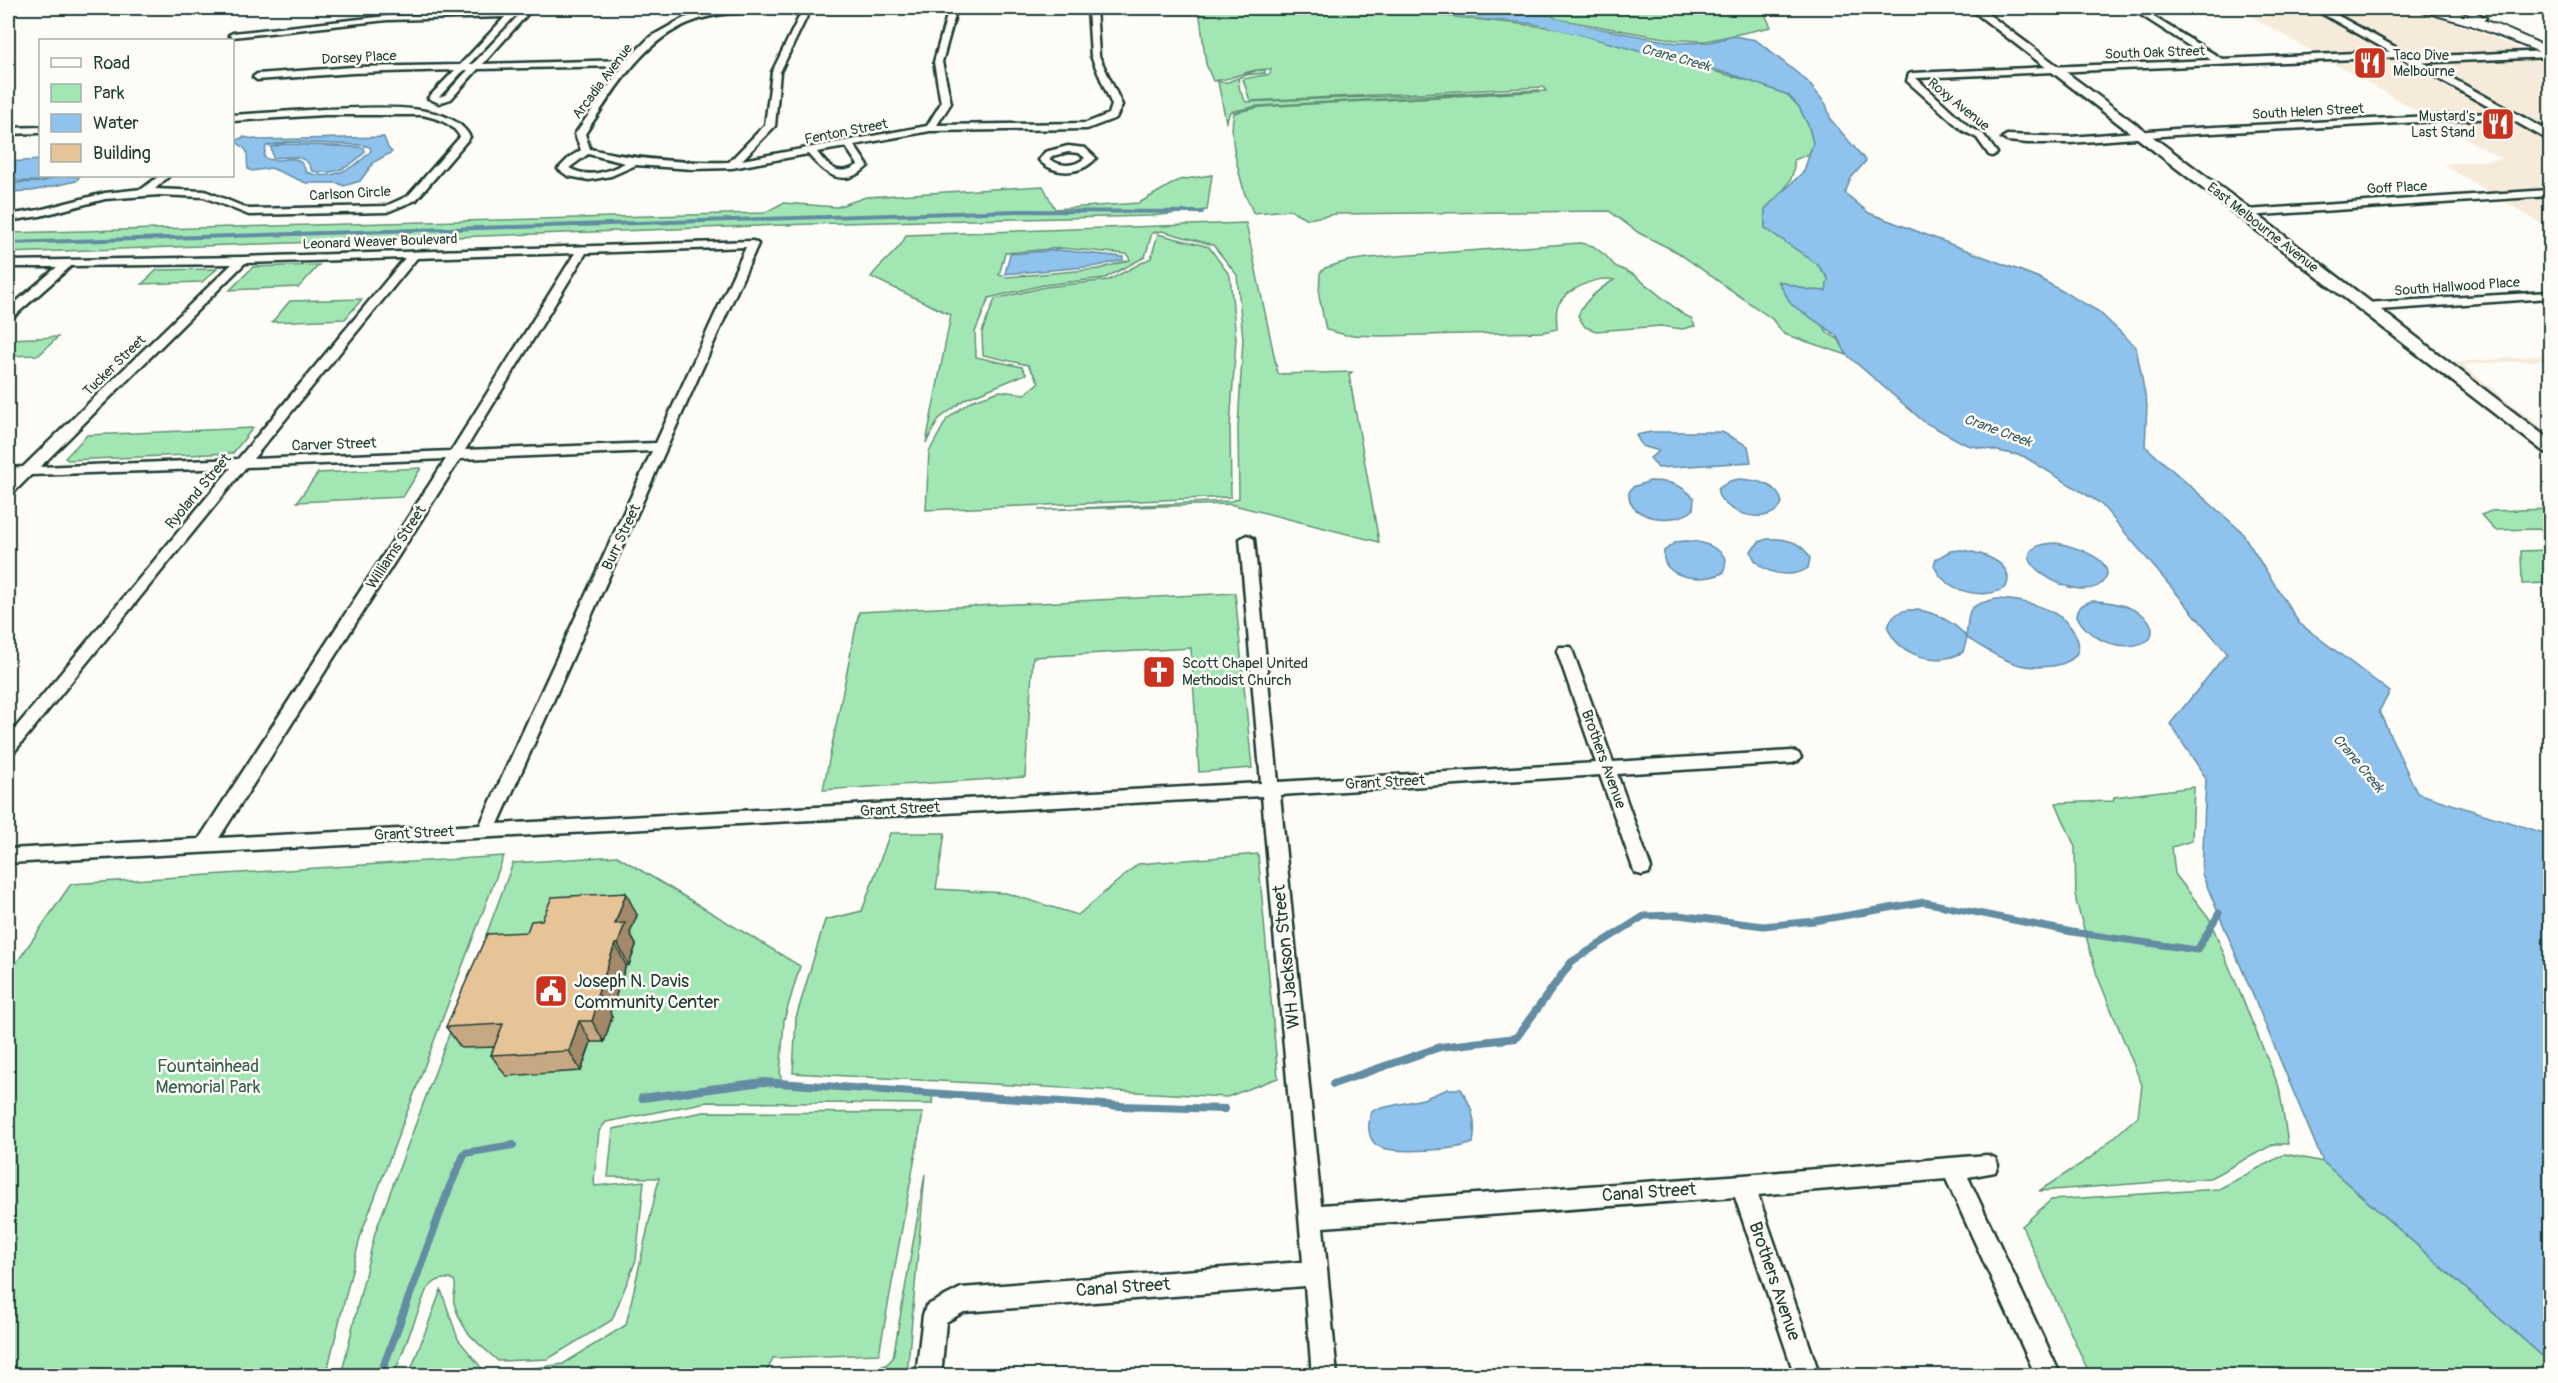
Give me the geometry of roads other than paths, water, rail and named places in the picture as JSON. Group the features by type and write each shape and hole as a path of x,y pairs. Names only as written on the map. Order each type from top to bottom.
{"main road":[{"path":"2426,8 2475,22 2550,53"}],"street":[{"path":"387,18 392,8"},
{"path":"672,17 687,20 718,12 902,8"},
{"path":"930,128 946,103 938,62 953,8"},
{"name":"Fenton Street","path":"586,151 634,162 692,166 732,165 930,128 1087,126 1113,116 1117,105 1095,56 1092,8"},
{"name":"East Melbourne Avenue","path":"1974,8 2246,213 2365,308 2550,448"},
{"path":"2134,8 2220,62"},
{"path":"2317,8 2550,137"},
{"path":"2462,8 2482,18 2475,22"},
{"path":"732,165 770,126 776,72 806,10"},
{"path":"233,35 285,29 316,21 521,11"},
{"path":"470,69 521,11"},
{"path":"470,69 521,11"},
{"path":"285,29 292,19"},
{"name":"Arcadia Avenue","path":"586,151 580,134 627,66 653,39 687,20"},
{"path":"2412,60 2550,53"},
{"name":"South Oak Street","path":"1912,76 2400,54"},
{"name":"Dorsey Place","path":"257,78 353,70 627,66"},
{"name":"Roxy Avenue","path":"1912,76 1911,81 1965,129 1980,136 1992,153"},
{"name":"Carlson Circle","path":"8,218 23,218 94,198 144,194 209,194 237,210 249,212 387,209 412,198 465,137 462,131 441,116 430,112 324,112 234,118"},
{"name":"South Helen Street","path":"1980,136 2030,141 2078,140 2108,136 2510,115"},
{"path":"1055,128 1061,150"},
{"path":"8,131 39,130"},
{"path":"811,152 826,171 837,176 853,173 863,166 849,144"},
{"path":"586,151 562,169 572,176 590,177 608,174 634,162"},
{"path":"144,194 163,177"},
{"name":"Goff Place","path":"2246,213 2300,207 2550,193"},
{"name":"Leonard Weaver Boulevard","path":"8,264 242,261 753,244"},
{"name":"Burr Street","path":"487,830 753,244"},
{"name":"Williams Street","path":"206,844 455,456 583,249"},
{"name":"Ryoland Street","path":"8,748 414,254"},
{"name":"Tucker Street","path":"8,490 242,261"},
{"path":"8,315 69,262"},
{"name":"South Hallwood Place","path":"2365,308 2550,295"},
{"name":"Carver Street","path":"8,472 662,447"},
{"name":"WH Jackson Street","path":"1247,539 1325,1376"},
{"name":"Brothers Avenue","path":"1565,651 1642,867"},
{"name":"Grant Street","path":"8,856 1269,789 1792,758"},
{"name":"Canal Street","path":"1311,1217 1743,1186 1987,1165"},
{"path":"1952,1168 2049,1376"},
{"name":"Brothers Avenue","path":"1743,1186 1808,1376"},
{"name":"Canal Street","path":"928,1376 935,1315 961,1300 1316,1272"}],"water":[{"path":"1399,8 1503,14 1523,9 1564,22 1555,26"},
{"path":"1569,23 1677,43 1710,42 1734,36 1756,40 1807,81 1826,104 1831,120 1866,161 1851,178 1845,193 1869,213 2037,277 2098,311 2136,347 2147,405 2145,446 2241,531 2299,623 2390,692 2379,711 2417,793 2550,835 2550,1363 2323,1162 2202,874 2206,778 2170,724 2227,653 2100,503 2023,456 1967,445 1924,422 1847,355 1836,335 1791,304 1778,281 1809,290 1826,291 1828,278 1817,264 1765,228 1765,209 1804,171 1813,143 1809,127 1799,107 1788,95 1728,73 1670,60 1557,28"},
{"path":"243,137 260,140 384,137 392,152 374,162 360,181 344,186 338,183 306,183 271,168 252,171 248,169 246,151 235,141","holes":["287,142 370,147 371,151 349,168 333,174 315,175 306,172 303,165 293,159 275,160 264,157 266,146"]},
{"path":"284,144 358,147 364,148 365,152 342,169 320,172 312,171 306,161 297,157 273,158 271,147"},
{"path":"39,160 39,177 50,177 37,181 8,180 8,162"},
{"path":"55,177 79,177 76,181 32,191 8,192 8,183 42,182"},
{"path":"1058,250 1123,257 1123,260 1098,266 1005,274 1010,254"},
{"path":"1651,432 1722,432 1748,446 1751,462 1658,468 1650,458 1659,451 1642,446 1636,435"},
{"path":"1752,480 1771,487 1780,496 1782,503 1769,515 1759,516 1730,508 1718,494 1718,489 1730,481"},
{"path":"1650,481 1668,483 1684,489 1694,498 1693,510 1686,515 1665,519 1654,518 1635,509 1630,502 1629,492 1633,487"},
{"path":"1767,539 1786,540 1802,548 1810,558 1808,568 1793,574 1767,570 1754,559 1751,551 1759,542"},
{"path":"1676,542 1703,543 1718,550 1726,559 1724,572 1696,578 1676,573 1669,568 1664,561 1664,551"},
{"path":"2056,543 2080,550 2098,559 2107,572 2105,579 2094,588 2078,589 2045,576 2033,565 2029,555 2036,547"},
{"path":"1961,550 1986,556 2001,565 2008,578 2006,587 1987,594 1965,591 1946,582 1934,565 1936,559 1950,551"},
{"path":"1996,599 2029,603 2059,616 2074,632 2078,644 2077,653 2063,664 2041,667 2020,665 2006,660 1967,638 1963,652 1942,659 1931,658 1920,656 1900,646 1888,628 1893,617 1902,611 1913,610 1926,612 1950,622 1966,637 1970,611 1978,604"},
{"path":"2092,601 2122,605 2142,614 2149,621 2152,629 2150,639 2130,646 2109,643 2099,638 2082,625 2077,616 2082,606"},
{"path":"1448,1089 1461,1089 1468,1102 1474,1121 1473,1143 1412,1151 1380,1147 1372,1140 1369,1125 1373,1110 1423,1099"}],"waterway":[{"name":"Crane Creek","path":"1403,8 1530,17 1609,37"},
{"path":"8,243 1018,211 1202,212"},
{"path":"1568,967 1571,962 1644,916 1678,915 1763,926 1814,921 1924,902 2072,932 2197,950 2219,913"},
{"path":"1333,1084 1440,1047 1516,1038 1569,965"},
{"path":"642,1098 763,1082 1121,1106 1225,1109"},
{"path":"380,1376 450,1186 465,1153 513,1145"}],"place":[{"name":"Taco Dive Melbourne","path":"2370,63"},
{"name":"Mustard's Last Stand","path":"2498,124"},
{"name":"Scott Chapel United Methodist Church","path":"1159,672"},
{"name":"Joseph N. Davis Community Center","path":"551,991"}],"park label":[{"name":"Fountainhead Memorial Park","path":"208,1076"}]}
